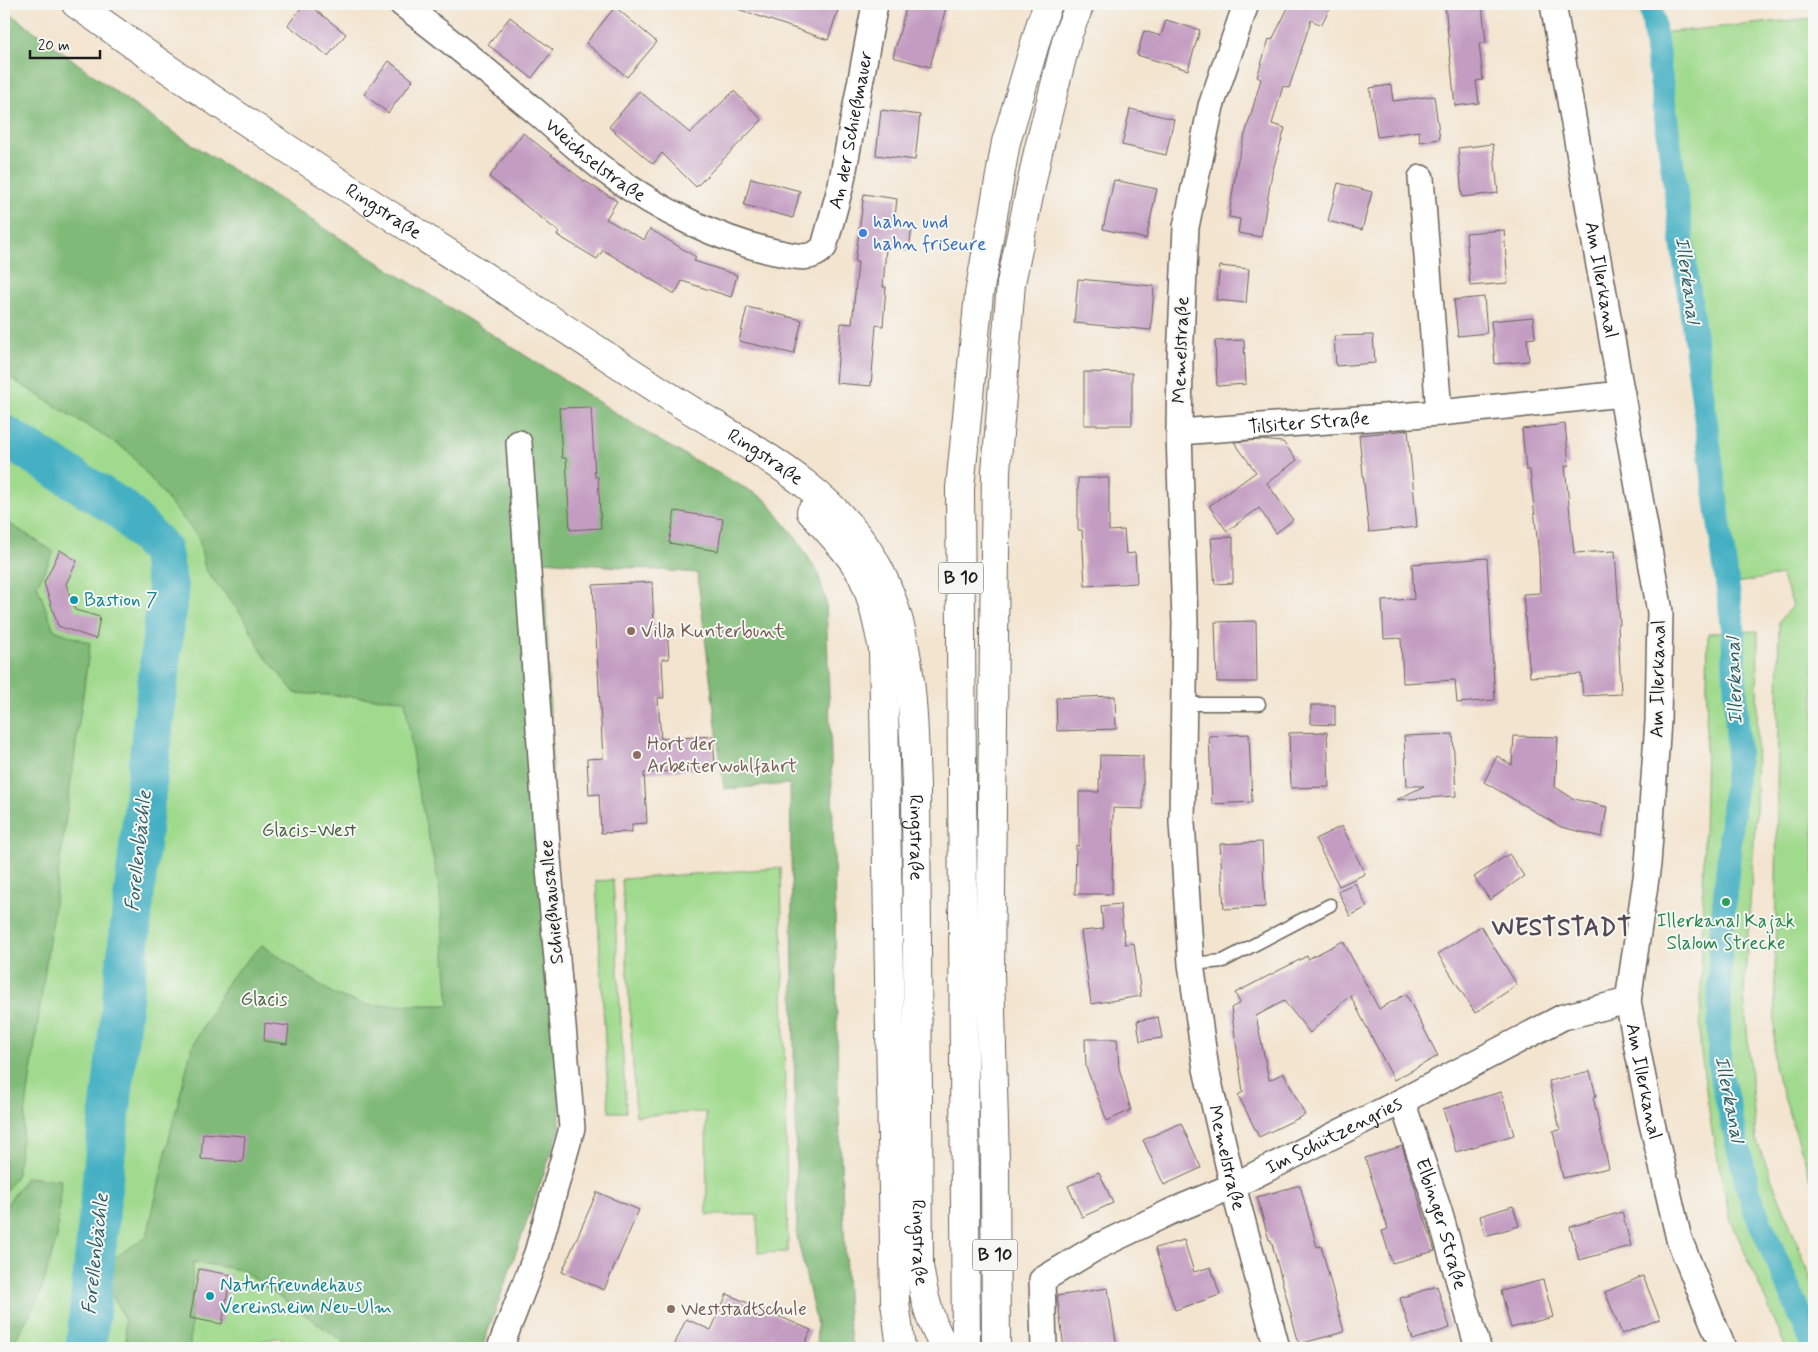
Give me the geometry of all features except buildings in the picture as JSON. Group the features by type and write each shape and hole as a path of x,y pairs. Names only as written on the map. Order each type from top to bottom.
{"main road":[{"name":"Ringstraße","path":"76,4 203,93 696,414 773,460 815,491 853,530 874,560 893,600 906,652 914,721 919,1266 925,1301 935,1331 945,1348"},
{"name":"B 10","path":"966,1348 960,488 979,294 1006,142 1040,23 1048,4"},
{"name":"B 10","path":"996,1348 995,1161 990,973 996,471 1012,283 1038,152 1068,34 1080,4"},
{"name":"Ringstraße","path":"696,414 788,486 835,539 865,580 872,600 883,649 895,1302 901,1348"}],"street":[{"name":"Weichselstraße","path":"402,4 453,43 610,174 647,199 697,225 756,248 806,258 818,254"},
{"name":"An der Schießmauer","path":"818,254 824,247 841,185 875,4"},
{"name":"Memelstraße","path":"1246,4 1211,106 1186,227 1179,432 1185,623 1182,822 1191,964 1206,1069 1232,1186 1277,1348"},
{"name":"Am Illerkanal","path":"1553,4 1660,612 1658,721 1648,864 1628,1001 1651,1120 1679,1240 1723,1348"},
{"path":"1421,178 1439,414"},
{"name":"Tilsiter Straße","path":"1179,432 1439,414 1622,394"},
{"name":"Schießhausallee","path":"500,1348 538,1253 572,1128 548,858 519,443"},
{"name":"Im Schützengries","path":"1044,1348 1042,1280 1097,1246 1232,1186 1402,1101 1563,1017 1628,1001"},
{"name":"Elbinger Straße","path":"1402,1101 1439,1211 1478,1348"}],"lane":[{"path":"1185,704 1259,704"},
{"path":"1191,964 1223,961 1330,905"}],"green space":[{"path":"4,9 139,109 187,141 660,441 765,499 796,538 818,573 826,600 834,852 838,1096 848,1316 852,1348 816,1348 817,1325 797,1236 790,784 724,789 697,573 544,561 554,815 560,1128 482,1348 352,1348 242,1270 193,1262 190,1348 127,1348 124,1318 98,1269 147,1236 192,1047 230,978 262,945 335,995 368,1005 449,1005 439,884 416,780 405,700 295,693 263,654 245,619 205,569 199,538 128,451 4,374"},
{"name":"Glacis","path":"4,10 516,819 443,1348 285,1348 282,1337 226,1348 4,1348"},
{"path":"1814,18 1814,1188 1774,1067 1779,621 1793,605 1781,575 1737,583 1660,33"},
{"path":"4,520 54,552 37,585 54,630 90,643 17,1174 4,1194"},
{"name":"Illerkanal Kajak Slalom Strecke","path":"1758,631 1756,812 1744,993 1756,1139 1814,1286 1814,1348 1786,1348 1730,1218 1711,1126 1700,1045 1708,633"},
{"path":"781,868 788,1252 758,1253 757,1215 707,1215 706,1112 636,1116 622,879"},
{"path":"613,880 626,1112 609,1112 596,881"},
{"path":"26,1177 61,1180 57,1237 40,1295 11,1348 4,1348 4,1209"}],"waterway":[{"name":"Illerkanal","path":"1651,4 1733,628 1738,756 1720,949 1719,1066 1751,1201 1814,1347"},
{"name":"Forellenbächle","path":"4,435 123,510 161,550 168,590 103,1174 86,1348"}],"place":[{"name":"hahn und hahn friseure","path":"863,233"},
{"name":"Bastion 7","path":"74,600"},
{"name":"Villa Kunterbunt","path":"631,631"},
{"name":"Hort der Arbeiterwohlfahrt","path":"637,755"},
{"name":"Illerkanal Kajak Slalom Strecke","path":"1726,902"},
{"name":"Naturfreundehaus Vereinsheim Neu-Ulm","path":"210,1296"},
{"name":"Weststadtschule","path":"671,1309"}],"district":[{"name":"WESTSTADT","path":"1562,928"}],"park label":[{"name":"Glacis-West","path":"309,830"}]}
